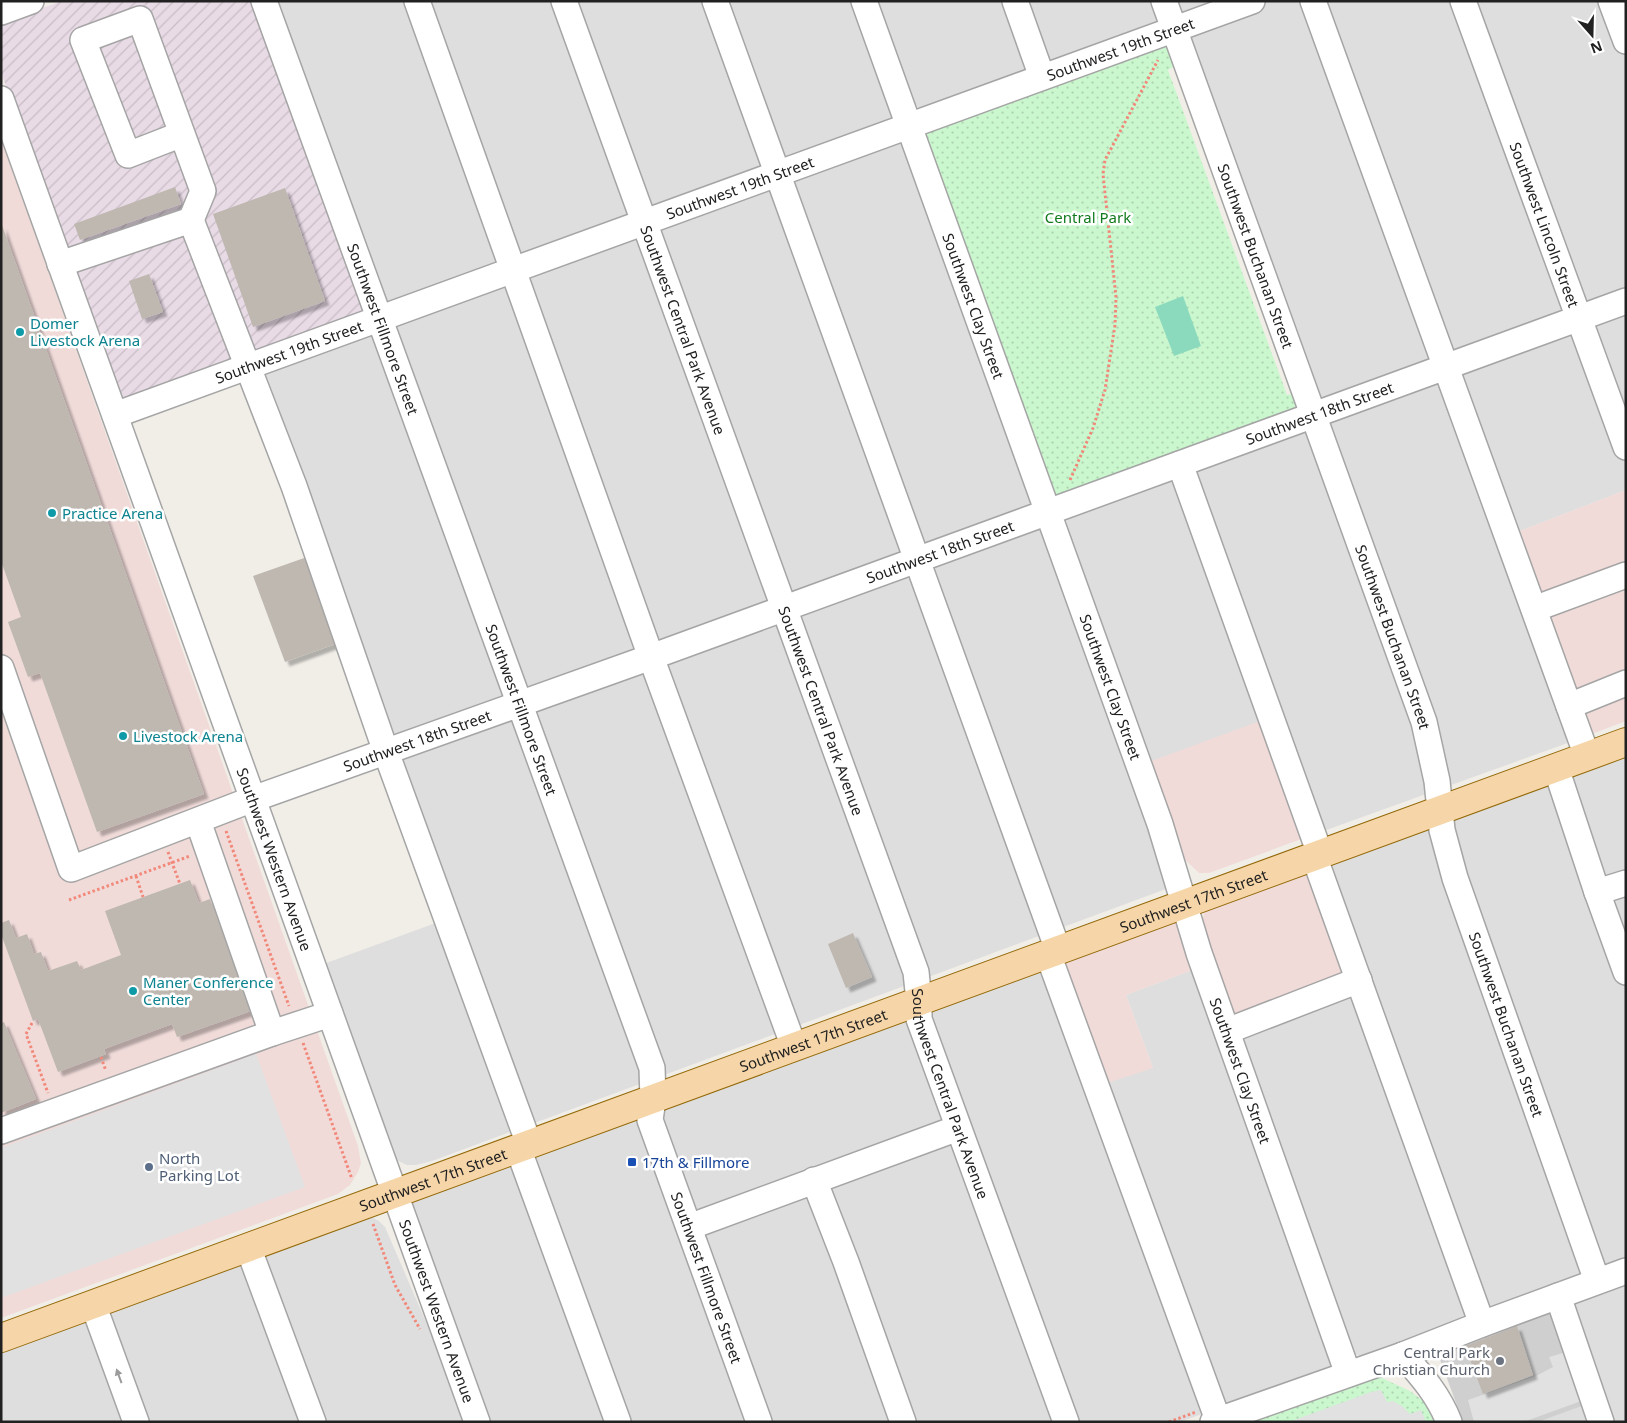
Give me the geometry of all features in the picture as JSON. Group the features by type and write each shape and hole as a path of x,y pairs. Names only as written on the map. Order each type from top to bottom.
{"main road":[{"name":"Southwest 17th Street","path":"1,1338 1626,742"}],"street":[{"path":"1,12 31,1"},
{"name":"Southwest Fillmore Street","path":"264,1 378,319 652,1068 653,1099 650,1120 760,1422"},
{"path":"417,1 651,657 794,1047"},
{"name":"Southwest Central Park Avenue","path":"564,1 916,972 920,1001 919,1019 1066,1422"},
{"path":"715,1 916,559 1215,1421 1403,1356 1482,1324 1626,1272"},
{"name":"Southwest Clay Street","path":"864,1 1160,824 1199,953 1348,1374"},
{"path":"1015,1 1042,78"},
{"name":"Southwest Buchanan Street","path":"1164,1 1424,722 1429,739 1441,810 1442,830 1455,878 1597,1281"},
{"name":"Southwest 19th Street","path":"115,415 1252,1"},
{"path":"1313,1 1587,756"},
{"name":"Southwest Lincoln Street","path":"1464,1 1626,448"},
{"path":"1611,1 1626,41"},
{"path":"182,134 128,155 83,40 140,19 203,191 191,220 294,486 618,1422"},
{"name":"Southwest Western Avenue","path":"1,99 10,148 60,264 477,1422"},
{"path":"60,264 191,220"},
{"name":"Southwest 18th Street","path":"1,668 71,869 253,799 519,705 1626,301"},
{"path":"1180,464 1359,980 1482,1324"},
{"path":"1534,609 1626,574"},
{"path":"1569,706 1626,684"},
{"path":"1556,768 1626,972"},
{"path":"198,821 272,1033"},
{"path":"1597,892 1626,882"},
{"path":"1227,1031 1359,980"},
{"path":"1,1131 272,1033 330,1014"},
{"path":"689,1227 958,1128"},
{"path":"814,1180 846,1262 903,1422"},
{"path":"248,1247 313,1422"},
{"path":"1558,1296 1602,1422"},
{"path":"93,1304 136,1422"},
{"path":"1403,1356 1426,1380 1444,1408 1450,1422"}],"path":[{"path":"1070,480 1092,428 1105,390 1115,325 1116,297 1103,174 1105,160 1158,60"},
{"path":"224,823 352,1179"},
{"path":"69,900 196,854"},
{"path":"172,863 180,884"},
{"path":"136,876 143,897"},
{"path":"32,1024 26,1034 50,1099"},
{"path":"101,1057 108,1077"},
{"path":"372,1221 395,1285 421,1330"}],"shaded area":[{"path":"62,1 257,1 366,314 124,400 116,392 1,72 1,23"},
{"path":"276,1 853,1 1169,883 1166,889 432,1161 407,1165 394,1159 321,965 452,917 260,374"},
{"path":"877,1 1626,1 1626,490 1502,538 1576,740 1318,833 1149,762 1067,527 1066,518 1329,418 1181,16 927,109 919,108 914,103"},
{"path":"1,138 358,1146 361,1163 350,1185 338,1194 1,1318"},
{"path":"1626,490 1626,721 1576,740 1502,538"},
{"path":"1276,715 1318,833 1209,873 1199,873 1183,858 1149,762"},
{"path":"1626,752 1626,1422 1538,1422 1598,1399 1557,1287 1372,1354 1360,1356 1355,1354 1237,1028 1324,864"},
{"path":"1324,864 1366,980 1237,1028 1202,923 1204,913 1210,906"},
{"path":"1174,920 1179,926 1195,969 1126,995 1153,1068 1101,1085 1057,961"},
{"path":"1195,969 1333,1361 1331,1368 1180,1422 490,1422 415,1215 412,1204 415,1198 1042,970 1153,1068 1126,995"},
{"name":"North Parking Lot","path":"256,1054 305,1187 1,1298 1,1148"},
{"path":"368,1215 385,1227 441,1357 465,1422 1,1422 1,1349"},
{"path":"1562,1301 1598,1400 1538,1422 1463,1422 1438,1354"},
{"path":"1570,1351 1584,1400 1523,1422 1474,1422 1468,1400 1534,1377 1553,1367 1549,1357"},
{"path":"1381,1390 1387,1402 1393,1401 1410,1414 1421,1410 1426,1422 1289,1422 1371,1392"}],"green space":[{"name":"Central Park","path":"1162,46 1167,46 1175,66 1168,70 1287,395 1295,393 1297,403 1293,411 1063,495 1056,494 926,140 926,133"},
{"path":"1183,296 1201,346 1174,356 1155,307"},
{"path":"1369,1378 1382,1378 1410,1391 1426,1403 1440,1422 1247,1422"}],"building":[{"path":"175,187 181,204 80,240 74,224"},
{"path":"285,188 325,301 253,327 213,214"},
{"path":"2,225 204,794 97,832 40,673 28,677 8,622 21,617 1,561"},
{"path":"149,274 163,312 142,319 129,281"},
{"path":"307,557 338,643 285,662 253,576"},
{"name":"Maner Conference Center","path":"190,880 199,903 210,899 251,1011 177,1037 172,1024 104,1049 106,1054 58,1072 38,1019 33,1021 1,934 1,923 9,920 16,938 27,934 34,954 41,952 48,971 77,961 81,970 121,955 105,911"},
{"path":"853,933 872,977 846,988 828,944"},
{"path":"4,1022 36,1099 1,1113 1,1023"},
{"name":"Central Park Christian Church","path":"1517,1326 1533,1375 1483,1394 1465,1346"}],"place":[{"name":"Domer Livestock Arena","path":"20,332"},
{"name":"Practice Arena","path":"52,513"},
{"name":"Livestock Arena","path":"123,736"},
{"name":"Maner Conference Center","path":"133,991"},
{"name":"17th & Fillmore","path":"632,1162"},
{"name":"North Parking Lot","path":"149,1167"},
{"name":"Central Park Christian Church","path":"1500,1361"}]}
